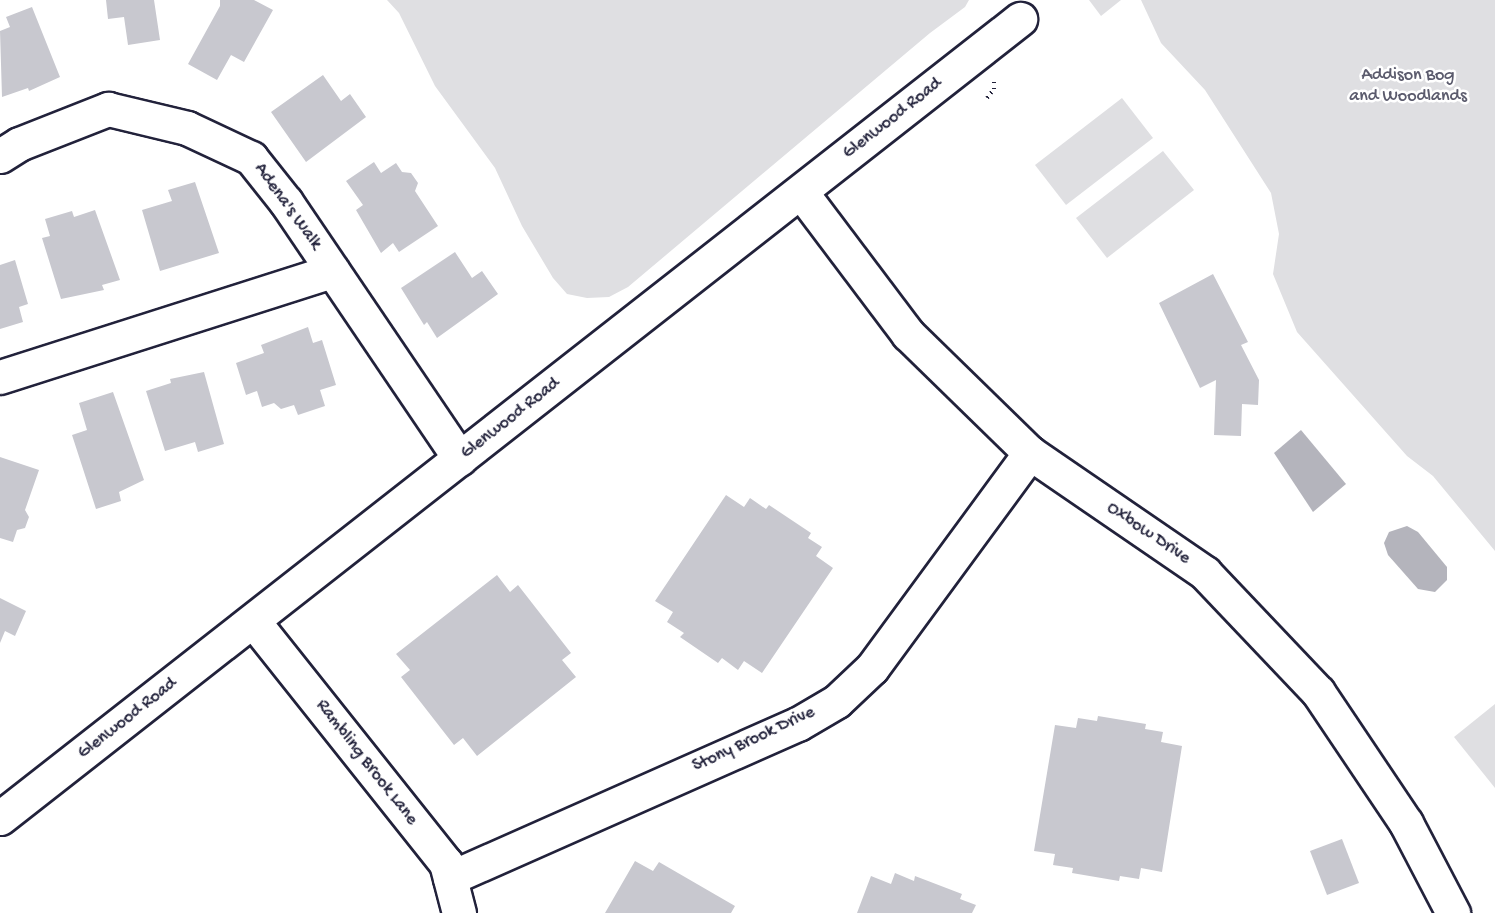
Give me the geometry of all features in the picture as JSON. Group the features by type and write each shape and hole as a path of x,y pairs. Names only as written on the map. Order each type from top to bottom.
{"street":[{"name":"Glenwood Road","path":"0,818 254,622 1020,19"},
{"name":"Adena's Walk","path":"0,156 19,144 108,109 187,128 251,158 333,271 460,459"},
{"name":"Oxbow Drive","path":"801,192 908,334 1030,453 1205,573 1317,692 1406,823 1453,913"},
{"name":"Adena's Walk","path":"0,377 333,271"},
{"name":"Stony Brook Drive","path":"450,878 798,724 837,700 872,668 1030,453"},
{"name":"Rambling Brook Lane","path":"254,622 446,863 459,913"}],"green space":[{"path":"387,0 969,0 965,7 930,33 628,287 609,297 587,298 567,294 553,278 522,226 495,168 435,86 399,13"},
{"path":"1089,0 1121,0 1101,16"},
{"name":"Addison Bog and Woodlands","path":"1141,0 1495,0 1495,551 1433,476 1407,456 1297,332 1273,274 1279,234 1271,193 1205,90 1161,43"},
{"path":"1122,98 1153,138 1066,205 1035,165"},
{"path":"1163,151 1194,190 1107,258 1076,218"},
{"path":"1495,704 1495,788 1454,737"}],"shaded area":[{"path":"1301,430 1346,484 1313,512 1274,453"},
{"path":"1407,526 1418,532 1447,567 1447,580 1435,592 1418,589 1388,555 1384,543 1389,532"}],"building":[{"path":"106,0 154,0 160,40 128,45 124,17 108,19"},
{"path":"220,0 254,0 273,10 244,62 231,55 217,80 188,64 220,6"},
{"path":"32,7 60,77 29,91 28,88 2,97 0,31 10,27 6,17"},
{"path":"323,75 341,101 350,94 366,117 306,162 271,112"},
{"path":"374,162 381,173 396,163 402,172 411,173 418,183 415,191 438,226 399,252 393,243 381,253 356,210 363,205 346,181"},
{"path":"195,182 219,253 160,271 142,210 172,201 168,190"},
{"path":"95,210 120,280 102,285 104,290 61,299 42,238 50,236 45,219 72,211 74,217"},
{"path":"455,252 472,278 482,271 498,294 437,338 427,322 424,325 401,288"},
{"path":"15,260 28,304 19,307 23,322 0,329 0,265"},
{"path":"1213,274 1248,342 1241,345 1259,380 1258,405 1242,404 1241,436 1214,435 1216,380 1200,388 1159,303"},
{"path":"308,327 313,343 322,340 336,385 320,390 325,406 298,415 294,405 281,409 274,403 262,407 257,391 246,395 236,363 264,353 261,345"},
{"path":"204,372 224,444 198,452 195,442 165,451 146,391 171,383 170,379"},
{"path":"113,392 144,480 119,492 121,501 96,509 72,435 87,430 79,403"},
{"path":"0,457 39,470 25,510 29,517 25,528 17,530 13,542 0,538"},
{"path":"726,495 744,507 750,498 766,509 769,505 811,533 808,538 822,547 816,556 833,568 762,673 744,661 738,670 722,658 718,663 680,637 684,633 667,622 673,612 655,601"},
{"path":"497,575 510,592 518,585 571,653 562,660 576,677 477,756 463,738 454,745 401,677 410,670 396,654"},
{"path":"0,598 26,611 15,636 5,631 0,643"},
{"path":"1098,716 1146,724 1145,729 1163,732 1161,742 1182,746 1162,872 1141,868 1139,879 1120,876 1119,881 1072,873 1073,868 1053,865 1055,854 1034,851 1055,725 1076,728 1078,718 1097,721"},
{"path":"1342,839 1359,883 1327,895 1310,851"},
{"path":"635,861 653,871 659,862 735,906 731,913 605,913"},
{"path":"895,873 914,881 915,876 962,894 960,899 976,905 972,913 857,913 871,876 891,884"}]}
